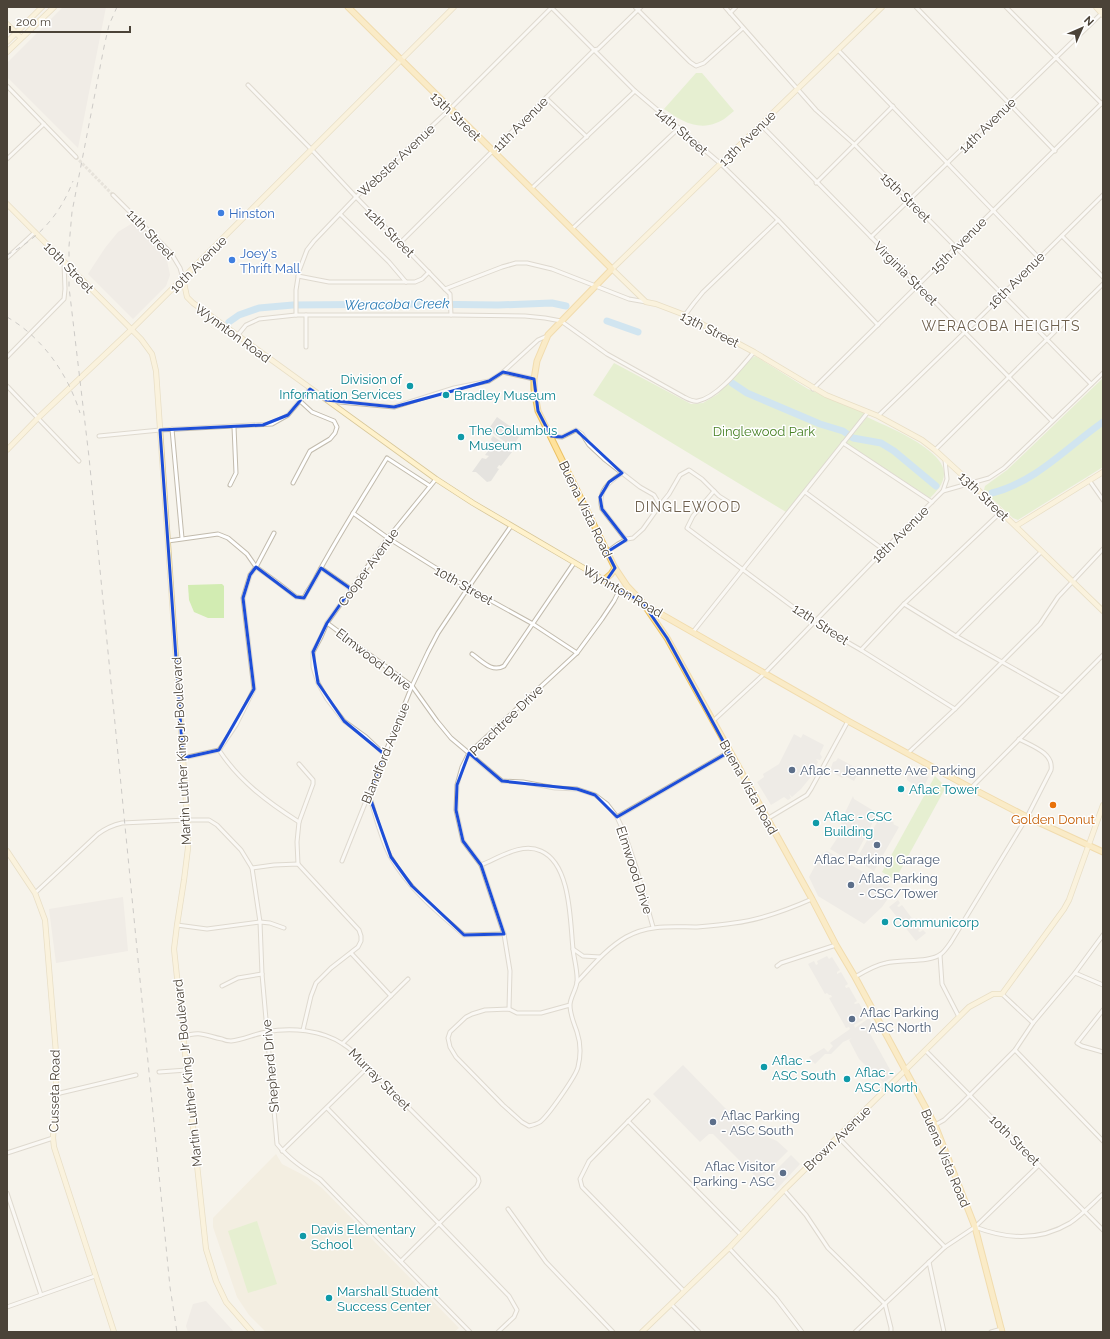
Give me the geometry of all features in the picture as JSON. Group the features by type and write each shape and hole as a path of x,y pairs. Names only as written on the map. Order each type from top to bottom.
{"main road":[{"path":"7,42 42,7"},
{"path":"7,52 54,7"},
{"name":"13th Street","path":"348,7 646,302 686,315 754,352 826,395 878,416 915,436 945,458 1103,611"},
{"name":"10th Avenue","path":"7,450 38,418 131,330 454,7"},
{"name":"13th Avenue","path":"612,270 882,7"},
{"path":"1096,7 1102,14"},
{"path":"7,24 21,38"},
{"name":"10th Street","path":"7,204 131,330"},
{"name":"Buena Vista Road","path":"612,270 560,321 548,335 537,361 534,379 534,389 538,411 615,568 627,586 643,603 666,638 768,819 935,1125 975,1227 1002,1331"},
{"name":"Wynnton Road","path":"183,278 187,297 193,304 436,479 511,526 848,721 1027,817 1103,852"},
{"name":"Martin Luther King Jr Boulevard","path":"131,330 141,339 152,354 156,371 188,848 174,949 206,1249 216,1281 226,1302 252,1332"},
{"path":"1016,526 1103,472"},
{"path":"604,580 615,568"},
{"path":"1002,994 1064,909 1073,890 1103,805"},
{"name":"Cusseta Road","path":"7,851 35,893 44,920 56,1053 56,1094 53,1138 56,1156 114,1332"},
{"name":"Brown Avenue","path":"642,1332 729,1248 784,1190 969,1007 992,994 1002,994"}],"street":[{"name":"14th Street","path":"551,7 635,91 721,164 778,220 878,325"},
{"name":"Webster Avenue","path":"296,315 298,276 301,265 307,250 320,234 356,197 450,109 551,7"},
{"name":"15th Street","path":"725,7 816,110 854,144 1091,384"},
{"path":"730,13 736,7"},
{"path":"916,7 1055,151"},
{"path":"1006,7 1102,103"},
{"path":"638,8 690,62 696,66 704,63 744,28"},
{"name":"11th Avenue","path":"400,242 638,8"},
{"name":"14th Avenue","path":"870,236 1010,104 1056,57 1102,14"},
{"path":"838,50 1039,258"},
{"name":"12th Street","path":"248,85 450,294 451,315"},
{"path":"7,86 76,157"},
{"path":"531,189 635,91"},
{"path":"546,98 587,137"},
{"name":"15th Avenue","path":"813,388 1102,103"},
{"path":"816,183 893,106"},
{"path":"7,159 44,124"},
{"name":"Virginia Street","path":"761,125 816,183 965,332 1052,422"},
{"path":"572,229 679,128"},
{"name":"11th Street","path":"113,195 171,253 180,268 183,278"},
{"name":"16th Avenue","path":"878,416 1103,195"},
{"path":"340,214 389,262 406,282"},
{"path":"686,315 703,292 778,220"},
{"path":"7,258 35,232"},
{"path":"1062,236 1103,277"},
{"path":"7,358 64,299 64,262"},
{"path":"445,289 502,267 516,263 527,263 552,269 629,298 646,302"},
{"path":"298,276 329,282 415,282 422,279 429,272"},
{"path":"935,450 1103,284"},
{"path":"237,336 246,325 259,318 296,315 451,315 525,316 545,318 560,321 613,358 694,401 705,399 716,391 754,352"},
{"path":"306,315 306,347"},
{"path":"326,400 394,407 454,388 489,381 503,372 538,340 548,335"},
{"path":"503,372 534,379"},
{"path":"943,491 989,478 1004,468 1103,372"},
{"path":"7,386 79,461"},
{"path":"99,436 172,429 272,424 288,415 310,389"},
{"path":"292,483 310,451 330,439 337,427 334,421 312,412 300,401"},
{"path":"693,632 868,412"},
{"path":"230,485 236,473 234,427"},
{"path":"172,429 182,538"},
{"path":"551,436 562,437 576,430 582,434 589,445 604,459 640,487 654,495 660,505"},
{"path":"843,443 932,502"},
{"path":"168,541 218,534 228,538 247,554 256,567 296,598 304,598 387,458 430,486"},
{"path":"943,491 947,479 945,458"},
{"path":"607,552 626,540 633,538 643,529 669,494 680,475 689,470 735,506"},
{"path":"622,473 605,486 604,492 600,497 600,503 602,509 626,540"},
{"name":"Cooper Avenue","path":"384,754 366,737 344,721 328,699 318,683 313,667 313,652 327,622 388,538 436,479"},
{"path":"1090,480 1103,500"},
{"name":"12th Street","path":"714,491 693,516 688,528 815,622 955,709"},
{"name":"18th Avenue","path":"713,721 765,673 943,491"},
{"path":"805,492 884,550"},
{"path":"861,650 904,604 1001,512"},
{"name":"10th Street","path":"353,513 388,538 468,588 533,624 577,652"},
{"name":"Blandford Avenue","path":"342,861 412,686 438,633 511,526"},
{"path":"183,758 219,750 236,725 254,689 243,598 250,575 256,567 274,533"},
{"path":"908,753 955,709 1040,624 1058,597 1103,549"},
{"path":"956,636 1041,552"},
{"path":"472,654 491,668 499,669 504,666 574,563"},
{"path":"321,568 351,589"},
{"name":"Peachtree Drive","path":"509,1009 510,971 504,934 481,865 463,841 456,810 457,785 462,768 469,753 577,652 612,605 620,589"},
{"path":"904,604 1002,663 1062,696"},
{"name":"Elmwood Drive","path":"327,622 412,686 436,721 451,738 502,781 523,782 555,788 577,789 595,795 607,804 617,817 624,832 636,866 653,927"},
{"path":"971,788 1103,655"},
{"path":"768,819 807,795 813,787 848,721"},
{"path":"855,977 886,962 926,960 940,955 951,942 1027,817 1051,770 1051,759 1047,755 1019,740"},
{"path":"219,750 237,774 253,789 270,803 299,822"},
{"path":"617,817 729,752"},
{"path":"299,764 313,780 314,784 299,822 297,842 298,864 359,930 361,936 360,944 331,968 316,984 311,996 303,1030"},
{"path":"369,795 380,834 391,857 412,886 437,912 464,935 504,934"},
{"name":"Shepherd Drive","path":"35,893 98,834 109,827 125,823 209,820 217,825 241,850 252,868 260,922 262,974 277,1144 282,1151"},
{"path":"481,865 523,848 533,848 542,851 554,860 561,870 564,878 577,982 570,1005 581,1052 578,1070 548,1113 540,1122 529,1126 522,1122 456,1057 448,1038 450,1032 466,1017 485,1010 509,1009 517,1013 541,1013 570,1005"},
{"path":"252,868 298,864"},
{"path":"577,982 600,958 627,937 653,927 700,926 736,923 780,913 812,899"},
{"path":"177,925 206,929 260,922 270,923 284,928"},
{"path":"935,1125 944,1120 1015,1050 1033,1023 1075,973 1103,935"},
{"path":"777,966 781,963 836,946"},
{"path":"573,949 583,956 600,958"},
{"path":"351,953 391,996"},
{"path":"940,955 942,984 959,1017"},
{"path":"1075,973 1103,985"},
{"path":"222,986 238,978 262,974"},
{"path":"343,1043 408,979"},
{"path":"1002,994 1033,1023"},
{"path":"1103,1010 1077,1043 1103,1052"},
{"name":"Murray Street","path":"183,1037 202,1033 230,1041 284,1029 303,1030 328,1036 343,1043 356,1053 464,1165 478,1177 479,1181 477,1186 439,1223"},
{"path":"1015,1050 1103,1141"},
{"name":"10th Street","path":"926,1051 1103,1230"},
{"path":"368,1067 282,1151 300,1167 320,1179 470,1332"},
{"path":"159,1072 187,1070"},
{"path":"56,1094 136,1075"},
{"path":"648,1101 589,1161 580,1179 582,1187 684,1291"},
{"path":"327,1108 509,1296 517,1310 514,1317 498,1332"},
{"path":"628,1121 741,1235"},
{"path":"838,1137 945,1247"},
{"path":"7,1153 53,1138"},
{"path":"855,1332 945,1247 975,1227 1039,1165"},
{"path":"784,1190 806,1215 828,1248 885,1304 891,1332"},
{"path":"7,1193 41,1295"},
{"path":"975,1227 1013,1237 1047,1233 1061,1228 1071,1222 1103,1194"},
{"path":"508,1209 546,1262 613,1332"},
{"path":"401,1261 439,1223"},
{"path":"729,1248 776,1298 802,1332"},
{"path":"929,1262 944,1332"},
{"path":"7,1307 95,1276"},
{"path":"671,1304 699,1332"},
{"path":"991,1332 1002,1331"}],"highlighted area":[{"path":"503,372 534,379 538,411 551,436 562,437 576,430 622,473 609,482 600,497 602,509 626,540 607,552 615,568 606,581 643,603 667,638 729,752 617,817 595,795 577,789 502,781 469,753 457,785 456,810 463,841 481,865 504,934 464,935 412,886 391,857 369,795 384,754 344,721 318,683 313,652 327,623 351,589 321,568 304,598 296,597 256,567 250,575 243,598 254,689 219,750 183,758 160,430 263,425 288,415 310,389 326,400 394,407 489,381"}],"shaded area":[{"path":"63,7 106,7 78,148 7,77 7,63"},
{"path":"136,221 165,251 170,275 166,286 133,319 88,274 105,248 118,232"},
{"path":"497,417 521,434 512,447 490,431 492,429 490,427"},
{"path":"493,436 510,448 508,451 512,452 501,466 499,465 497,468 499,469 491,481 487,482 476,472 472,472 482,458 486,459 489,456 485,455 491,447 494,448 491,439"},
{"name":"Aflac - Jeannette Ave Parking","path":"794,734 801,738 803,734 824,745 820,754 822,757 820,760 816,759 818,762 810,778 801,789 792,797 789,794 791,798 788,800 784,797 771,805 757,782 764,777 763,774 779,764"},
{"path":"838,758 860,770 854,781 845,776 842,778 830,771 833,762"},
{"path":"914,770 927,777 929,776 923,789 918,788 907,780 909,772"},
{"name":"Aflac Parking - CSC/Tower","path":"853,796 854,799 876,813 872,819 872,824 852,862 830,849 838,837 843,817"},
{"name":"Aflac Parking Garage","path":"881,815 899,827 874,871 859,862 858,864 855,862"},
{"name":"Aflac Parking - CSC/Tower","path":"827,851 872,877 877,874 894,890 882,907 864,924 818,896 809,877 821,855"},
{"path":"123,897 128,951 56,963 49,909"},
{"path":"898,900 900,903 897,906 899,907 902,905 920,929 918,931 920,932 923,930 926,933 916,941 889,907"},
{"name":"Aflac Parking - ASC North","path":"827,956 829,959 832,957 840,970 837,974 841,972 848,984 845,986 846,988 849,987 857,1001 854,1003 859,1003 866,1016 862,1018 863,1020 854,1025 855,1028 869,1018 873,1026 867,1030 893,1075 884,1083 859,1059 849,1040 852,1038 843,1042 831,1054 825,1054 815,1064 809,1057 824,1048 828,1052 833,1046 830,1043 850,1029 849,1027 846,1028 829,998 832,997 831,995 827,993 825,994 808,964 814,961 816,965 818,964 817,961"},
{"name":"Aflac Parking - ASC South","path":"683,1065 724,1107 737,1118 743,1120 754,1131 777,1141 788,1151 759,1180 713,1134 709,1134 700,1142 653,1094"},
{"path":"276,1154 282,1164 307,1177 322,1188 459,1328 454,1332 266,1332 249,1315 237,1297 213,1227 213,1218"},
{"name":"Aflac Visitor Parking - ASC","path":"791,1155 800,1164 775,1191 765,1181"},
{"path":"206,1301 234,1332 188,1332 186,1326 193,1304"}],"green space":[{"path":"696,73 702,73 734,111 719,122 702,126 695,125 676,117 664,109"},
{"name":"Dinglewood Park","path":"755,356 808,389 865,413 786,512 593,395 614,363 691,404 703,403 718,394 739,368"},
{"path":"1103,378 1103,467 1018,520 1013,518 985,492 985,486 1007,470"},
{"name":"Dinglewood Park","path":"867,417 917,442 939,460 943,467 943,481 930,498 846,443"},
{"path":"222,584 224,586 224,618 208,618 194,612 189,600 188,585"},
{"path":"935,776 946,787 895,880 882,872"},
{"path":"257,1221 277,1284 248,1293 228,1231"}],"waterway":[{"name":"Weracoba Creek","path":"229,322 239,315 259,308 293,305 498,305 552,303 566,306"},
{"name":"Weracoba Creek","path":"607,321 638,332"},
{"name":"Weracoba Creek","path":"732,383 747,393 820,424 843,431 853,438 881,443 894,451 936,486"},
{"name":"Weracoba Creek","path":"992,493 1023,481 1050,463 1103,422"}],"tunnel":[{"path":"76,157 113,195"}],"railway":[{"path":"117,7 109,25 104,47 72,212 69,246 69,287 89,457 170,1287 177,1332"},
{"path":"7,255 39,233 62,205 73,181"},
{"path":"7,317 20,325 31,335 52,358 68,384 80,413"}],"place":[{"name":"Hinston","path":"221,213"},
{"name":"Joey's Thrift Mall","path":"232,260"},
{"name":"Division of Information Services","path":"410,386"},
{"name":"Bradley Museum","path":"446,395"},
{"name":"The Columbus Museum","path":"461,437"},
{"name":"Aflac - Jeannette Ave Parking","path":"792,770"},
{"name":"Aflac Tower","path":"901,789"},
{"name":"Golden Donut","path":"1053,805"},
{"name":"Aflac - CSC Building","path":"816,823"},
{"name":"Aflac Parking Garage","path":"877,845"},
{"name":"Aflac Parking - CSC/Tower","path":"851,885"},
{"name":"Communicorp","path":"885,922"},
{"name":"Aflac Parking - ASC North","path":"852,1019"},
{"name":"Aflac - ASC South","path":"764,1067"},
{"name":"Aflac - ASC North","path":"847,1079"},
{"name":"Aflac Parking - ASC South","path":"713,1122"},
{"name":"Aflac Visitor Parking - ASC","path":"783,1173"},
{"name":"Davis Elementary School","path":"303,1236"},
{"name":"Marshall Student Success Center","path":"329,1298"}],"district":[{"name":"WERACOBA HEIGHTS","path":"1001,326"},
{"name":"DINGLEWOOD","path":"688,507"}]}
